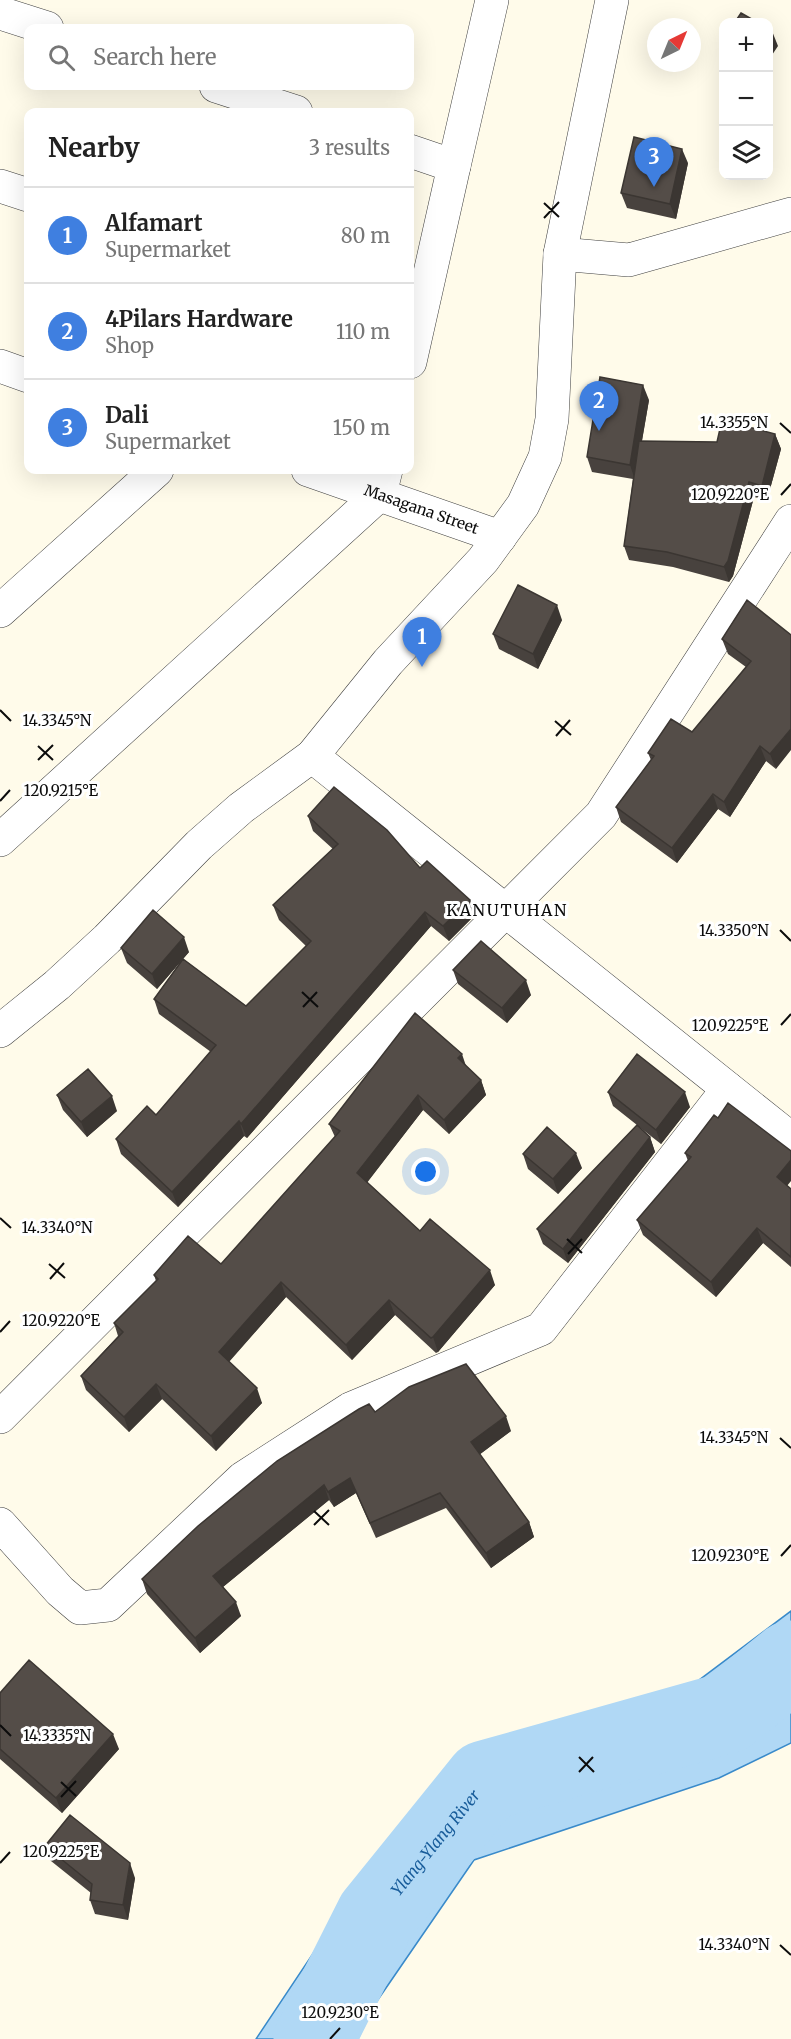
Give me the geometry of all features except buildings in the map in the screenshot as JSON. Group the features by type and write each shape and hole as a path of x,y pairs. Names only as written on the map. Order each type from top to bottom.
{"street":[{"path":"414,323 454,166 492,0"},
{"path":"0,1031 106,939 199,845 241,808 312,756 387,662 483,560 524,505 545,457 552,419 560,254 612,0"},
{"path":"0,13 34,24"},
{"path":"228,90 284,108"},
{"path":"414,152 454,166"},
{"path":"0,186 24,194"},
{"path":"560,254 629,260 791,214"},
{"path":"0,611 153,474"},
{"name":"Masagana Street","path":"333,474 383,482 500,537"},
{"path":"0,840 383,482"},
{"path":"0,1417 601,815 791,521"},
{"path":"312,756 504,912 791,1139"},
{"path":"0,1524 60,1591 81,1608 108,1605 243,1478 350,1409 541,1329 728,1089"}],"water":[{"path":"791,1611 791,1743 719,1778 474,1860 375,2004 358,2039 256,2039 378,1856 512,1792 639,1725"}],"waterway":[{"name":"Ylang-Ylang River","path":"314,2039 376,1916 485,1781 727,1713 791,1661"}],"place":[{"name":"Dali","path":"654,187"},
{"name":"4Pilars Hardware","path":"599,431"},
{"name":"Alfamart","path":"422,667"}],"district":[{"name":"KANUTUHAN","path":"507,910"}]}
